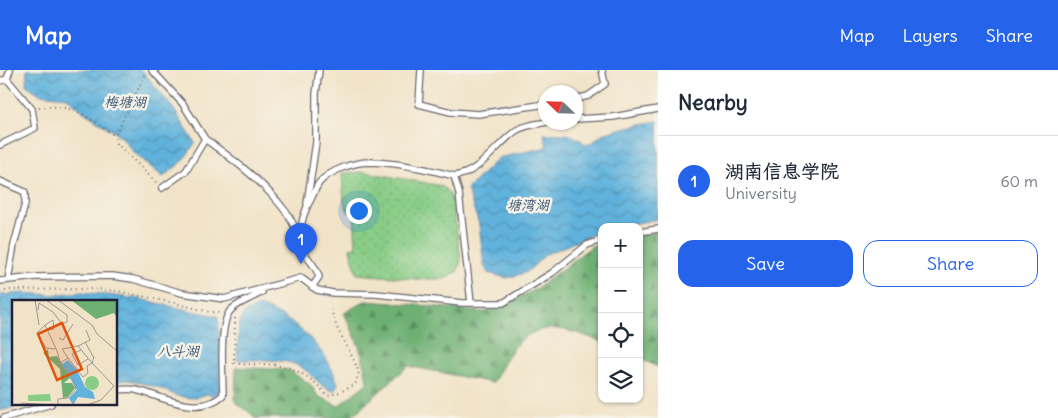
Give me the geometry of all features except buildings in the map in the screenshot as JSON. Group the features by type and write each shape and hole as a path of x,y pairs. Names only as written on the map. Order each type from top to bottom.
{"lane":[{"path":"0,82 7,78 10,70"},
{"path":"152,70 183,104 205,139 263,186 287,213 301,240 305,256 317,267 319,277 312,286"},
{"path":"301,240 302,222 307,206 316,142 316,94 319,70"},
{"path":"421,70 419,104 451,112 478,114 538,105"},
{"path":"583,97 588,96 605,84 602,70"},
{"path":"0,145 35,128 32,110 7,78"},
{"path":"583,119 613,117 658,109"},
{"path":"307,206 320,183 334,172 350,166 370,162 454,176 462,175 475,167 516,131 528,125 538,123"},
{"path":"162,188 186,171 205,139"},
{"path":"454,176 459,193 470,303"},
{"path":"0,181 25,192 25,204 14,244 8,280"},
{"path":"643,231 658,229"},
{"path":"0,281 45,276 112,276 133,279 182,293 224,300 271,288 300,278 317,290 333,293 376,294 470,303 503,304 552,273 587,245 598,241"},
{"path":"118,390 134,389 175,404 202,406 217,401 223,395 224,319 232,309 271,288"},
{"path":"4,418 44,406"}],"path":[{"path":"148,70 115,136 116,143 150,174 162,188"},
{"path":"32,110 50,106 63,106 80,113 115,136"},
{"path":"0,292 10,290 96,289 170,302 210,312 229,313 235,318 234,363 283,365 296,369 321,388 327,396 356,385 359,372 352,354 337,328 331,310"}],"green space":[{"path":"366,172 442,186 450,194 461,261 457,272 444,279 417,279 357,274 350,248 356,247 354,213 348,212 344,201 342,173"},
{"path":"658,232 658,367 643,360 643,234"},
{"path":"598,244 598,341 559,329 548,329 528,335 515,347 493,383 408,366 350,418 254,418 253,415 235,402 236,367 289,370 311,385 318,396 338,406 367,383 359,346 344,313 365,301 483,312 505,306 537,288 592,246"}],"water":[{"name":"梅塘湖","path":"27,70 142,70 175,111 195,143 183,161 163,177 134,153 122,137 84,112 67,97 40,94 26,85"},
{"name":"塘湾湖","path":"658,121 658,219 636,223 598,223 598,233 546,254 527,272 507,278 488,273 484,265 479,224 467,189 498,158 547,147 544,134 572,135 586,145 603,134 630,126"},
{"name":"八斗湖","path":"83,292 140,299 218,316 219,392 212,396 208,394 192,398 177,396 157,387 129,380 118,381 118,300 12,300 12,406 19,406 0,411 0,295 25,293 51,295"},
{"path":"259,306 285,318 308,336 326,358 333,371 338,384 334,391 324,387 304,369 293,363 269,360 237,360 239,324 244,313"}],"place":[{"name":"湖南信息学院","path":"301,264"}]}
